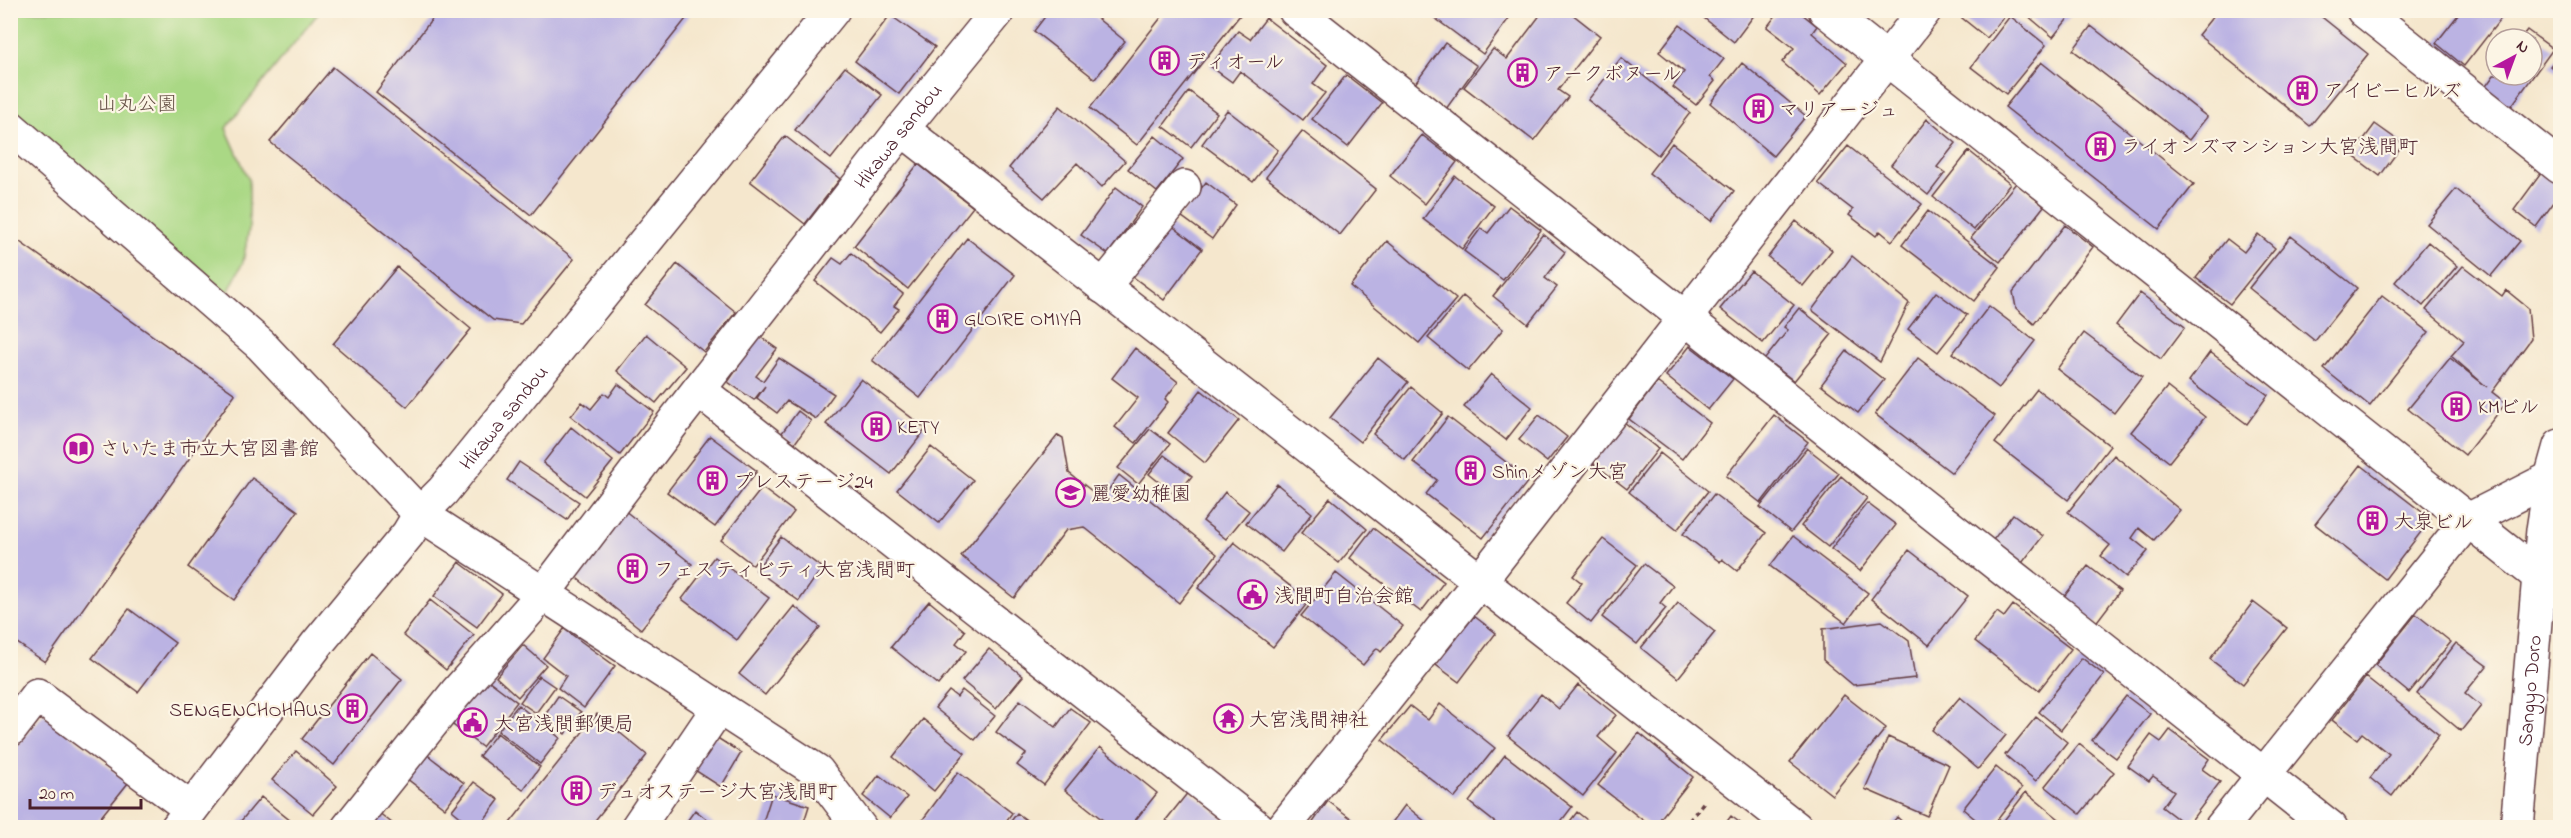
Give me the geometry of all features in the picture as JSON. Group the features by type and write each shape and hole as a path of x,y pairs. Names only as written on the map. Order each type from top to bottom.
{"street":[{"name":"Hikawa sandou","path":"184,818 317,644 408,534 420,514 442,491 833,10"},
{"name":"Hikawa sandou","path":"348,828 456,693 543,594 902,129 999,10"},
{"path":"1295,10 2331,828"},
{"path":"1825,10 2550,585"},
{"path":"1283,828 1480,581 1925,10"},
{"path":"2363,10 2560,166"},
{"path":"10,127 261,345 420,514 817,771 860,828"},
{"path":"902,129 1796,828"},
{"path":"1103,287 1184,187"},
{"path":"699,390 1258,828"},
{"name":"Sangyo Doro","path":"2517,828 2550,585 2551,478 2560,446"},
{"path":"2221,828 2468,520 2551,478"},
{"path":"10,730 36,695 184,818"},
{"path":"637,828 718,707"}],"green space":[{"name":"山丸公園","path":"11,11 320,11 226,128 249,180 249,229 243,262 225,299 11,117"}],"building":[{"path":"439,10 693,10 531,215 376,92"},
{"path":"1050,10 1087,10 1125,41 1095,79 1034,31"},
{"name":"ディオール","path":"1167,10 1234,10 1240,15 1137,145 1090,108"},
{"path":"1424,10 1515,10 1483,54"},
{"name":"アークボヌール","path":"1544,10 1567,10 1600,36 1558,90 1568,97 1534,141 1464,87 1493,49 1507,59"},
{"path":"1694,10 1758,10 1734,42"},
{"path":"1780,10 1797,10 1817,26 1812,33 1847,63 1820,95 1782,62 1794,48 1767,27"},
{"path":"1952,10 2009,10 1987,38"},
{"path":"2021,10 2075,10 2053,37"},
{"name":"アイビーヒルズ","path":"2218,10 2313,10 2368,54 2310,126 2198,35"},
{"path":"2462,10 2506,12 2494,27 2484,27 2484,40 2464,66 2436,43"},
{"path":"890,15 935,47 899,94 855,61"},
{"path":"2010,16 2046,45 2006,94 1971,67"},
{"path":"1266,18 1327,65 1313,84 1325,93 1303,120 1240,71 1232,82 1210,66 1238,31 1250,39"},
{"path":"1680,25 1724,59 1710,77 1715,81 1696,105 1673,87 1684,72 1659,52"},
{"path":"2091,26 2207,117 2189,140 2073,50"},
{"path":"2544,42 2553,49 2544,61"},
{"path":"1445,43 1477,66 1446,109 1414,85"},
{"path":"2560,53 2560,74 2550,66"},
{"path":"1621,58 1690,113 1658,155 1588,100"},
{"name":"ライオンズマンション大宮浅間町","path":"2041,62 2194,184 2159,229 2005,107"},
{"name":"マリアージュ","path":"1742,63 1806,116 1773,156 1710,103"},
{"path":"333,67 574,259 521,324 493,320 270,142"},
{"path":"845,67 882,95 831,159 795,130"},
{"path":"1346,75 1382,103 1348,147 1312,119"},
{"path":"2485,87 2525,87 2510,108 2484,89"},
{"path":"1189,91 1217,113 1191,147 1163,126"},
{"path":"1060,106 1125,161 1102,187 1077,163 1044,198 1009,168"},
{"path":"1227,110 1278,150 1253,182 1202,144"},
{"path":"1927,119 1956,143 1937,167 1945,173 1928,195 1891,165"},
{"path":"2375,124 2403,144 2380,176 2352,155"},
{"path":"1302,131 1376,189 1340,235 1266,177"},
{"path":"1422,135 1457,162 1425,204 1390,176"},
{"path":"785,136 840,179 805,224 750,181"},
{"path":"1155,136 1183,159 1157,192 1128,169"},
{"path":"1672,143 1734,191 1711,221 1649,173"},
{"path":"1848,146 1922,204 1892,241 1880,231 1876,236 1849,215 1853,210 1818,183"},
{"path":"1969,151 2010,184 1974,230 1933,197"},
{"path":"918,164 973,207 908,289 854,246"},
{"path":"2542,172 2560,186 2560,194 2536,227 2514,210"},
{"path":"1455,176 1494,206 1462,249 1423,219"},
{"path":"1206,182 1236,205 1212,239 1181,216"},
{"path":"2016,183 2044,206 2000,262 1971,238"},
{"path":"1116,187 1142,207 1108,254 1081,235"},
{"path":"2456,189 2520,241 2491,276 2427,224"},
{"path":"1509,206 1541,230 1503,280 1464,251 1481,228 1488,233"},
{"path":"1928,211 2000,267 1974,301 1902,245"},
{"path":"1796,221 1832,250 1803,286 1768,257"},
{"path":"1171,225 1202,249 1164,300 1132,276"},
{"path":"2065,225 2093,247 2034,324 2016,308 2013,292"},
{"path":"1543,234 1565,252 1545,278 1557,287 1528,324 1493,296"},
{"path":"2258,234 2275,248 2230,304 2196,278 2227,239 2244,252"},
{"path":"10,235 235,394 45,662 10,638"},
{"path":"2291,236 2357,288 2315,341 2249,288"},
{"name":"GLOIRE OMIYA","path":"967,238 1015,275 920,398 872,360"},
{"path":"1387,241 1456,299 1419,343 1350,286"},
{"path":"2428,242 2457,266 2423,306 2395,282"},
{"path":"851,253 903,294 894,306 899,309 880,332 815,281 833,258 842,264"},
{"path":"1852,256 1909,303 1880,362 1812,310"},
{"path":"677,264 736,312 704,352 645,305"},
{"path":"2463,266 2502,296 2506,290 2528,308 2531,339 2492,392 2506,403 2465,455 2408,409 2450,358 2487,387 2451,356 2464,341 2426,310"},
{"path":"397,267 471,329 407,407 333,344"},
{"path":"1751,271 1794,305 1763,343 1720,309"},
{"path":"1936,292 1967,315 1938,352 1908,329"},
{"path":"2140,293 2185,327 2161,359 2116,325"},
{"path":"1463,296 1503,329 1468,371 1428,338"},
{"path":"2382,296 2429,332 2370,406 2324,369"},
{"path":"1989,306 2035,341 1999,388 1953,353"},
{"path":"1799,308 1832,334 1794,381 1765,359 1788,330 1784,327"},
{"path":"755,333 777,349 756,376 763,381 779,358 834,394 816,419 787,401 777,413 757,398 765,386 754,400 728,382 739,366 734,361"},
{"path":"2084,333 2142,377 2114,413 2057,369"},
{"path":"646,334 686,367 656,403 617,371"},
{"path":"1690,346 1733,379 1708,410 1666,376"},
{"path":"1135,348 1178,382 1165,399 1168,402 1136,443 1115,427 1138,398 1112,378"},
{"path":"1847,351 1884,380 1858,413 1821,385"},
{"path":"2210,352 2268,395 2247,424 2189,381"},
{"path":"1378,358 1408,382 1360,442 1330,418"},
{"path":"1918,358 1995,416 1952,473 1875,414"},
{"path":"1491,374 1532,407 1506,440 1464,407"},
{"name":"KETY","path":"861,379 926,429 891,474 826,424"},
{"path":"1657,382 1710,423 1682,459 1629,419"},
{"path":"618,384 654,412 620,455 571,416 582,402 591,409 604,393 609,397"},
{"path":"1411,387 1443,413 1405,460 1373,434"},
{"path":"2167,387 2205,417 2169,462 2131,432"},
{"path":"2037,389 2110,446 2068,500 1995,443"},
{"path":"1201,390 1239,420 1205,463 1168,433"},
{"path":"798,411 811,421 795,443 781,434"},
{"path":"1539,415 1567,437 1547,462 1519,440"},
{"path":"1774,415 1808,442 1761,503 1726,476"},
{"name":"Shinメゾン大宮","path":"1448,417 1529,480 1483,538 1426,494 1437,480 1413,462"},
{"path":"1624,422 1658,449 1627,489 1593,463"},
{"path":"571,427 613,461 585,496 543,463"},
{"path":"1150,429 1170,444 1138,484 1118,468"},
{"path":"1058,435 1063,438 1069,473 1102,499 1119,475 1217,554 1179,603 1084,527 1066,530 1014,598 961,556"},
{"name":"プレステージ24","path":"710,436 757,471 715,527 667,492"},
{"path":"931,447 973,480 939,523 897,490"},
{"path":"1807,448 1839,473 1791,532 1760,507"},
{"path":"1660,453 1708,491 1677,530 1629,492"},
{"path":"1164,455 1192,476 1176,496 1149,474"},
{"path":"2114,455 2180,510 2154,540 2139,528 2132,538 2148,551 2126,577 2101,556 2110,545 2068,512"},
{"path":"519,462 579,502 567,520 507,480"},
{"name":"大泉ビル","path":"2361,465 2431,519 2385,579 2315,524"},
{"path":"1841,476 1867,498 1828,547 1801,526"},
{"path":"252,478 298,511 234,600 188,567"},
{"path":"1277,484 1312,513 1282,552 1246,523"},
{"path":"762,488 794,512 753,565 721,540"},
{"path":"1225,492 1249,511 1226,539 1203,521"},
{"path":"1714,494 1766,533 1737,571 1722,559 1720,562 1683,534"},
{"path":"1330,498 1367,529 1339,563 1301,533"},
{"path":"1867,503 1896,525 1860,571 1831,549"},
{"name":"フェスティビティ大宮浅間町","path":"624,510 692,564 641,629 573,575"},
{"path":"2013,514 2043,536 2022,563 1993,540"},
{"path":"1373,528 1444,582 1421,612 1350,558"},
{"path":"1793,536 1868,593 1846,623 1770,566"},
{"path":"781,537 822,568 799,601 756,570"},
{"path":"1603,539 1637,565 1591,623 1566,603 1582,583 1573,576"},
{"name":"浅間町自治会館","path":"1234,542 1309,601 1273,647 1198,588"},
{"path":"1909,550 1968,596 1929,645 1871,599"},
{"path":"714,557 769,598 737,640 682,599"},
{"path":"459,562 502,594 477,627 434,596"},
{"path":"1644,564 1673,586 1660,603 1666,608 1637,644 1602,617"},
{"path":"2088,566 2120,591 2095,624 2062,599"},
{"path":"1336,573 1403,626 1381,652 1377,648 1363,665 1301,616"},
{"path":"430,600 474,635 446,670 403,635"},
{"path":"929,601 965,631 956,643 966,651 938,685 891,647"},
{"path":"2253,602 2287,628 2243,684 2210,659"},
{"path":"1678,603 1715,632 1678,678 1641,648"},
{"path":"2013,605 2071,649 2039,690 1975,641 1997,612 2004,617"},
{"path":"794,606 820,627 765,695 739,674"},
{"path":"129,609 175,643 138,692 92,658"},
{"path":"2416,614 2451,642 2409,693 2375,665"},
{"path":"1474,616 1496,633 1459,682 1436,665"},
{"path":"1882,621 1909,641 1915,678 1853,685 1823,660 1823,629"},
{"path":"564,629 615,666 584,708 558,688 566,676 543,658"},
{"path":"2456,643 2487,666 2465,693 2481,706 2461,731 2417,694"},
{"path":"523,645 546,665 518,697 496,677"},
{"path":"989,649 1023,676 996,709 962,681"},
{"name":"SENGENCHOHAUS","path":"370,653 402,679 334,765 302,739"},
{"path":"2082,658 2104,675 2061,730 2039,712"},
{"path":"539,676 555,687 536,713 520,702"},
{"path":"484,677 517,702 482,747 449,722"},
{"path":"2366,677 2439,735 2392,796 2370,778 2389,754 2362,733 2357,739 2332,720"},
{"path":"1578,685 1616,715 1598,737 1617,753 1583,796 1508,736 1541,694 1559,709"},
{"path":"962,690 995,716 975,740 935,708 949,691 957,697"},
{"path":"1844,695 1886,728 1832,795 1790,762"},
{"path":"558,696 581,712 565,734 543,718"},
{"path":"2126,696 2150,714 2116,758 2092,740"},
{"path":"1960,697 2006,735 1978,769 1932,730"},
{"path":"1020,700 1056,727 1070,708 1091,723 1044,785 1017,765 1026,754 996,732"},
{"path":"1440,704 1495,748 1455,798 1382,740 1410,706 1428,720"},
{"path":"518,705 560,738 540,764 498,731"},
{"path":"44,714 128,783 92,828 10,828 10,754"},
{"name":"デュオステージ大宮浅間町","path":"597,714 647,755 589,828 506,828"},
{"path":"2036,717 2067,742 2036,781 2005,755"},
{"path":"923,719 965,753 934,791 893,757"},
{"path":"2170,730 2209,759 2202,769 2220,782 2187,826 2162,807 2174,791 2153,776 2149,781 2128,766 2151,735 2161,742"},
{"path":"708,732 741,753 721,787 687,765"},
{"path":"497,733 540,767 523,790 479,756"},
{"path":"1639,733 1693,777 1653,828 1598,785"},
{"path":"1888,737 1949,765 1927,816 1865,789"},
{"path":"2079,744 2114,772 2080,814 2045,786"},
{"path":"1100,747 1157,793 1129,828 1113,828 1065,790"},
{"path":"296,751 337,786 313,814 272,780"},
{"path":"425,753 464,783 445,808 406,778"},
{"path":"1505,755 1572,807 1556,828 1502,828 1469,802"},
{"path":"1996,767 2022,788 1991,828 1986,828 1963,809"},
{"path":"958,772 1012,813 1001,828 928,828 921,822"},
{"path":"879,775 907,797 890,818 863,796"},
{"path":"474,782 499,800 478,828 474,828 452,810"},
{"path":"1189,791 1235,828 1176,828 1166,820"},
{"path":"2026,792 2070,828 1998,828"},
{"path":"772,794 809,806 802,828 761,828"},
{"path":"261,797 292,822 288,828 235,828"},
{"path":"1328,801 1364,828 1309,828"},
{"path":"1405,805 1433,828 1388,828"},
{"path":"695,810 718,828 682,828"},
{"path":"378,812 398,828 367,828"},
{"path":"1577,812 1597,828 1565,828"},
{"path":"1017,813 1037,828 1006,828"},
{"path":"1731,816 1747,828 1722,828"},
{"path":"1897,817 1909,828 1888,828"}],"place":[{"name":"ディオール","path":"1165,61"},
{"name":"アークボヌール","path":"1523,73"},
{"name":"アイビーヒルズ","path":"2303,90"},
{"name":"マリアージュ","path":"1758,109"},
{"name":"ライオンズマンション大宮浅間町","path":"2100,146"},
{"name":"GLOIRE OMIYA","path":"943,318"},
{"name":"KMビル","path":"2457,406"},
{"name":"KETY","path":"876,426"},
{"name":"さいたま市立大宮図書館","path":"79,448"},
{"name":"Shinメゾン大宮","path":"1471,471"},
{"name":"プレステージ24","path":"712,481"},
{"name":"麗愛幼稚園","path":"1070,493"},
{"name":"大泉ビル","path":"2373,521"},
{"name":"フェスティビティ大宮浅間町","path":"633,569"},
{"name":"浅間町自治会館","path":"1253,595"},
{"name":"SENGENCHOHAUS","path":"352,709"},
{"name":"大宮浅間神社","path":"1228,719"},
{"name":"大宮浅間郵便局","path":"473,723"},
{"name":"デュオステージ大宮浅間町","path":"576,791"}]}
